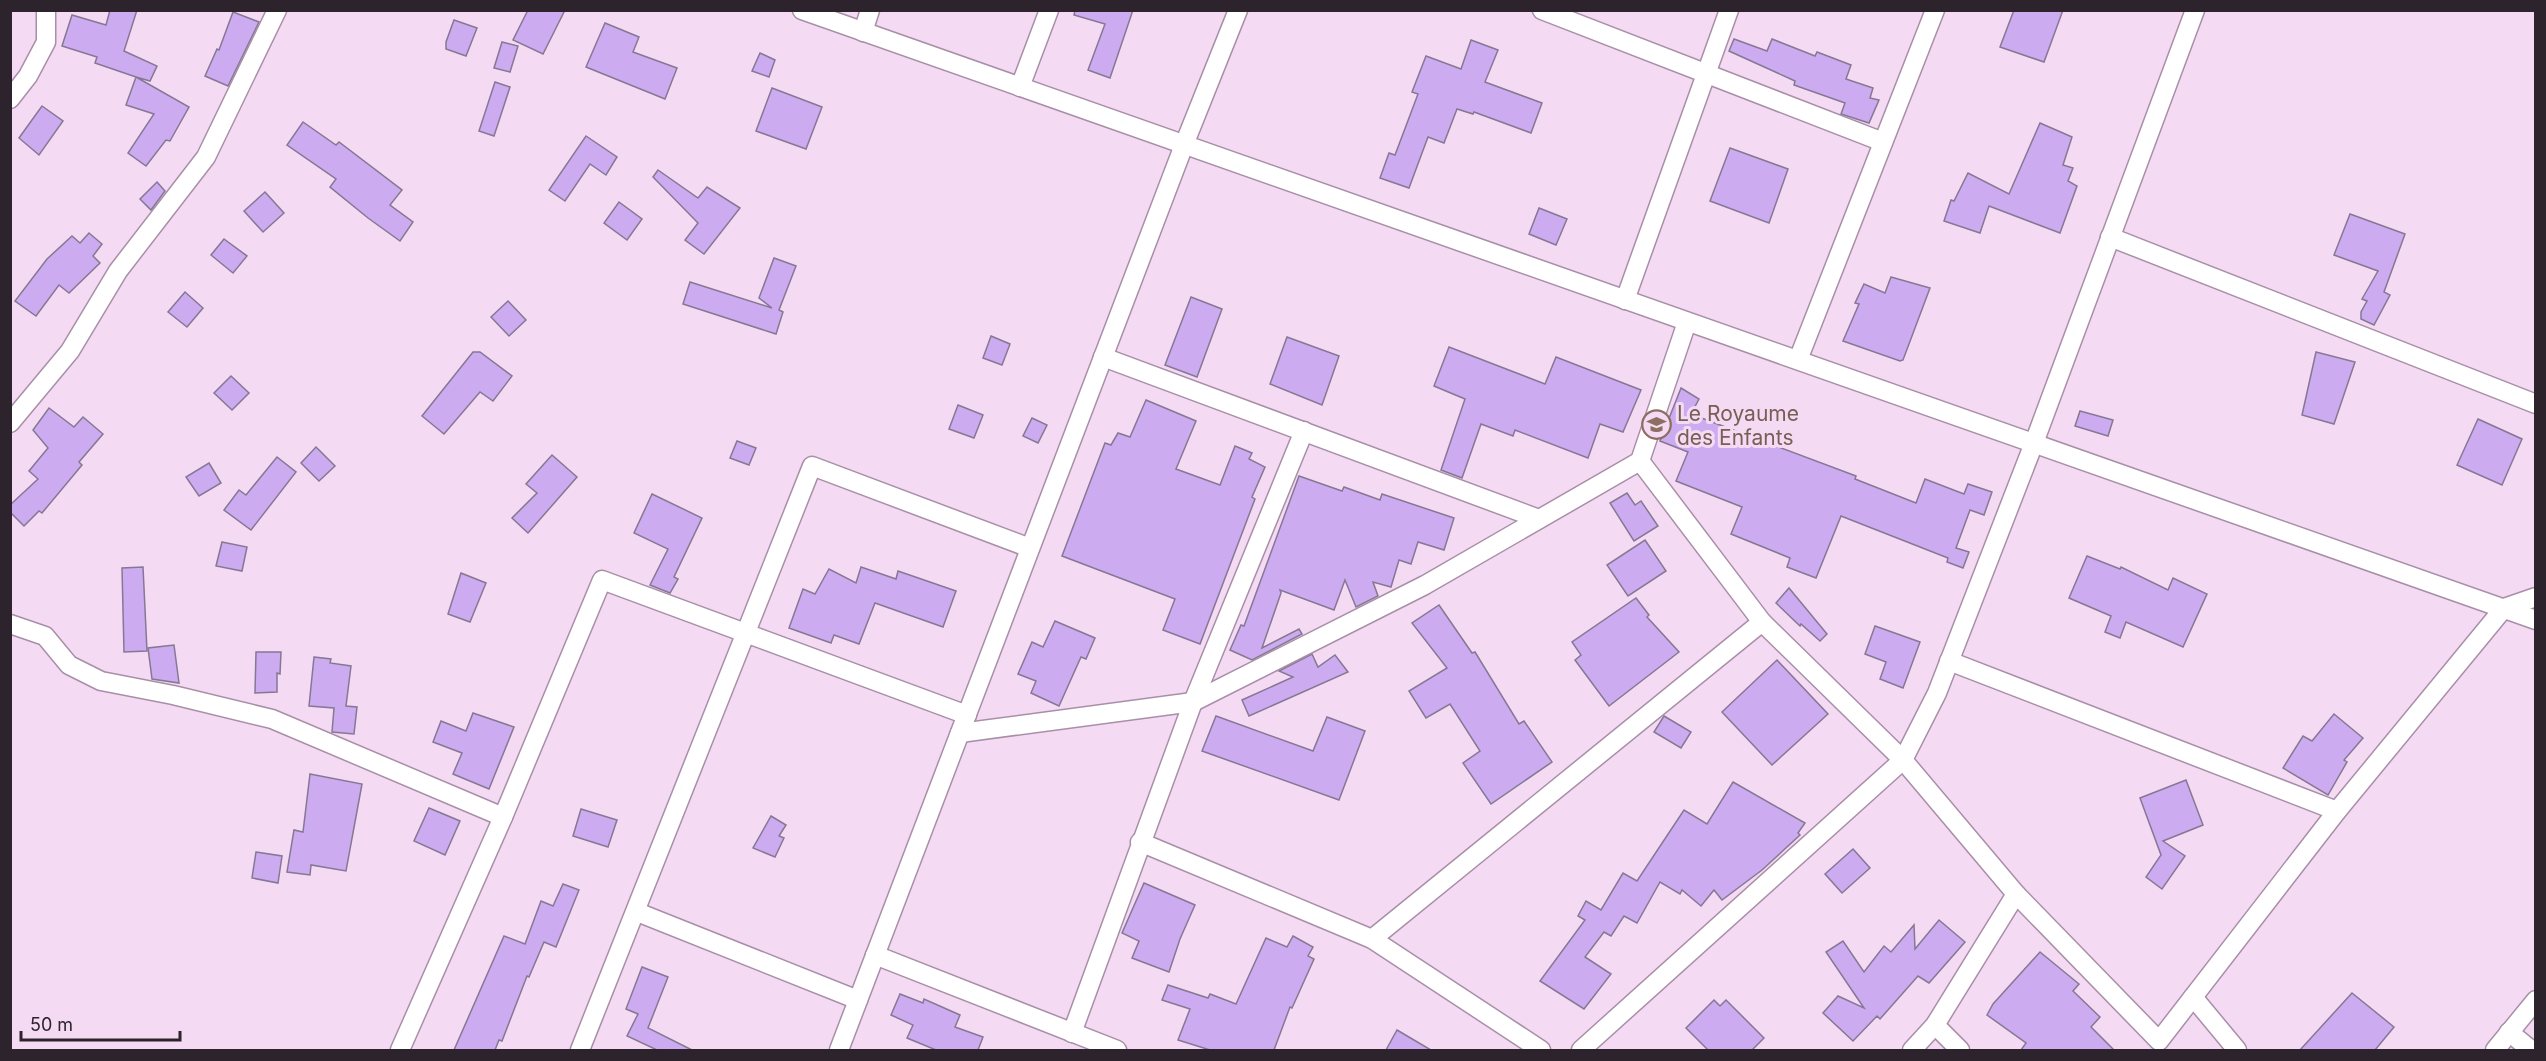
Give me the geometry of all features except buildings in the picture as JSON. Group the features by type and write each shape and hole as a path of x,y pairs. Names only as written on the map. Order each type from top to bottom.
{"street":[{"path":"10,99 28,76 46,42 46,10"},
{"path":"10,423 70,351 118,271 206,157 277,10"},
{"path":"802,10 2535,620"},
{"path":"863,32 870,10"},
{"path":"1020,87 1049,10"},
{"path":"839,1050 1184,145 1238,10"},
{"path":"1542,10 1883,142"},
{"path":"1625,300 1728,10"},
{"path":"1798,360 1935,10"},
{"path":"1581,1050 1903,760 1937,693 2034,444 2194,10"},
{"path":"2110,237 2535,404"},
{"path":"960,733 1193,702 1425,585 1640,461 1687,322"},
{"path":"1103,357 1539,519"},
{"path":"1072,1033 1193,702 1304,431"},
{"path":"1640,461 1762,622 1903,760 2016,894 2158,1041 2337,811 2504,608 2535,597"},
{"path":"580,1050 637,912 812,466 1030,548"},
{"path":"400,1050 503,817 602,580 967,715"},
{"path":"1372,939 1762,622"},
{"path":"10,624 45,636 69,665 101,681 173,695 272,720 503,817"},
{"path":"1949,661 2337,811"},
{"path":"1140,842 1372,939 1541,1050"},
{"path":"1912,1050 1935,1025 2016,894"},
{"path":"637,912 858,1000"},
{"path":"875,955 1117,1050"},
{"path":"2193,997 2237,1050"},
{"path":"2495,1050 2535,1000"},
{"path":"1935,1025 1960,1050"},
{"path":"2509,1032 2531,1050"}],"place":[{"name":"Le Royaume des Enfants","path":"1656,425"}]}
